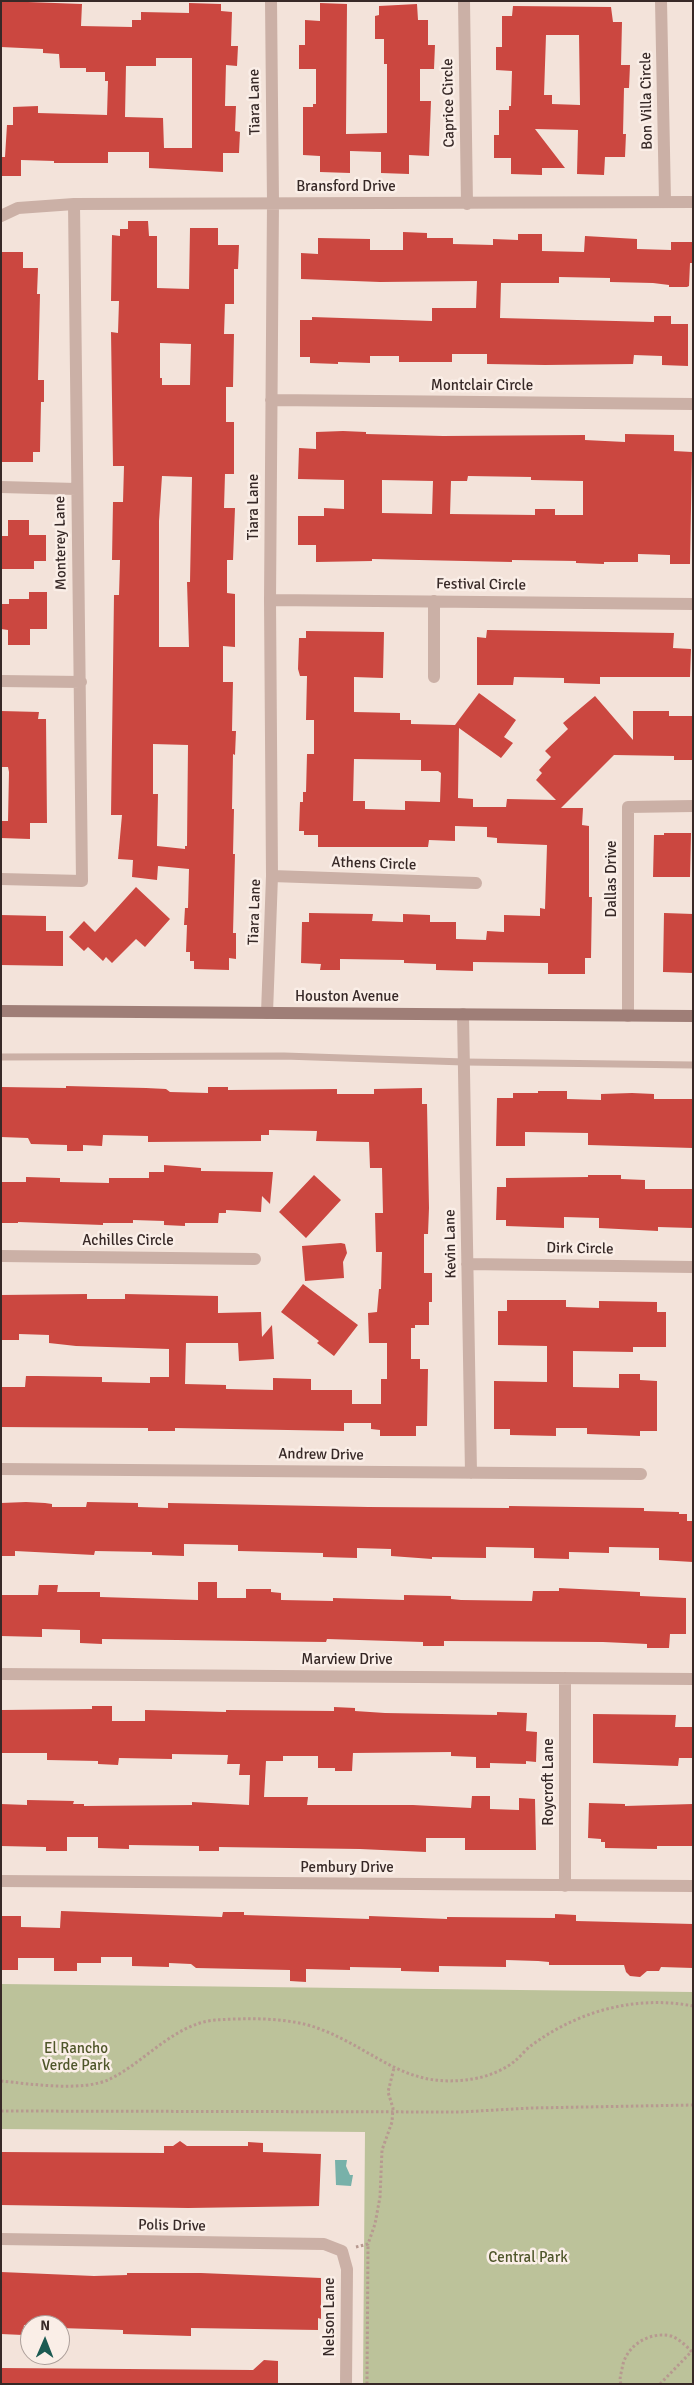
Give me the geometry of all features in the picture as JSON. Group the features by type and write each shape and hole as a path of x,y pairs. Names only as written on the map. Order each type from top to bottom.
{"street":[{"name":"Tiara Lane","path":"267,1013 272,876 270,600 273,202 271,1"},
{"name":"Caprice Circle","path":"464,1 467,204"},
{"name":"Bon Villa Circle","path":"661,1 665,201"},
{"name":"Bransford Drive","path":"1,216 18,208 74,204 693,202"},
{"name":"Monterey Lane","path":"1,879 82,881 74,204"},
{"name":"Montclair Circle","path":"271,400 693,404"},
{"path":"1,487 76,489"},
{"name":"Festival Circle","path":"270,600 693,604"},
{"path":"434,601 434,677"},
{"path":"1,681 81,682"},
{"name":"Dallas Drive","path":"628,1016 628,808 693,806"},
{"name":"Athens Circle","path":"272,876 476,883"},
{"name":"Houston Avenue","path":"1,1011 693,1016"},
{"name":"Kevin Lane","path":"463,1014 471,1473"},
{"name":"Achilles Circle","path":"1,1256 255,1258"},
{"name":"Dirk Circle","path":"467,1264 693,1267"},
{"name":"Andrew Drive","path":"1,1469 641,1474"},
{"name":"Marview Drive","path":"1,1674 693,1679"},
{"name":"Roycroft Lane","path":"565,1678 565,1886"},
{"name":"Pembury Drive","path":"1,1881 693,1886"},
{"name":"Polis Drive","path":"1,2239 324,2244 342,2251"},
{"name":"Nelson Lane","path":"342,2251 347,2269 346,2384"}],"lane":[{"path":"1,1057 284,1056 464,1062 693,1065"}],"path":[{"path":"1,2081 58,2085 89,2084 108,2080 190,2027 213,2020 288,2021 319,2029 394,2068 435,2081 456,2081 480,2078 492,2074 514,2062 531,2045 580,2017 635,2003 659,2001 693,2006"},
{"path":"367,2384 368,2244 375,2224 380,2197 382,2150 391,2129 393,2113 388,2092 394,2068"},
{"path":"1,2111 393,2113 693,2105"},
{"path":"342,2251 368,2244"},
{"path":"621,2384 622,2363 629,2351 641,2340 655,2336 672,2336 692,2351 660,2384"}],"green space":[{"path":"1,1984 693,1992 693,2384 363,2384 365,2132 1,2129"}],"water":[{"path":"335,2160 347,2160 346,2166 350,2175 353,2175 351,2186 336,2185"}],"building":[{"path":"1,1 82,4 81,26 132,27 132,20 141,20 141,12 189,13 189,3 221,4 221,11 232,12 231,46 238,46 237,66 226,65 225,106 236,106 235,131 240,132 239,153 223,153 223,172 149,168 149,152 108,152 108,163 54,163 54,161 21,160 21,176 1,176 1,157 5,157 7,125 13,125 13,107 38,106 38,113 107,115 108,81 105,81 105,72 86,72 86,68 60,68 59,54 43,53 43,49 1,47","holes":["156,58 192,58 192,148 164,148 163,118 125,117 126,66 156,66"]},
{"path":"320,3 347,4 346,134 387,133 387,64 384,64 384,39 375,39 375,16 379,15 379,6 417,4 418,20 428,20 428,45 435,45 434,69 420,69 420,101 431,101 429,156 409,155 409,174 381,173 381,152 350,151 350,173 320,172 320,156 303,155 303,107 313,107 313,104 316,104 316,69 299,69 299,45 305,45 305,20 320,21"},
{"path":"513,6 611,7 613,22 622,22 621,65 630,65 629,88 624,88 623,134 626,134 625,157 605,157 604,175 577,174 578,130 535,129 565,168 542,168 542,175 511,174 511,158 494,158 494,135 499,135 499,110 509,110 509,106 511,106 512,71 496,70 496,47 502,47 502,16 512,16","holes":["546,35 579,35 580,105 552,104 552,95 544,95"]},
{"path":"128,221 148,221 149,236 157,236 157,288 189,289 190,228 218,228 218,245 239,245 238,269 234,269 234,304 225,304 224,334 234,334 233,387 226,387 226,422 234,422 234,474 225,474 224,508 235,508 233,560 227,560 227,593 235,594 235,647 223,646 223,682 233,682 232,731 236,731 235,755 233,754 232,809 234,809 233,854 235,854 233,933 236,933 236,959 229,958 229,970 194,969 194,961 190,961 190,952 186,952 187,925 184,925 185,908 188,908 189,869 158,866 157,880 132,877 133,860 118,859 122,815 111,815 114,595 119,595 120,560 112,560 113,502 123,502 124,466 113,466 111,332 118,333 119,301 111,301 112,235 120,236 120,229 128,229","holes":["160,343 191,344 190,385 162,385 162,378 160,378","162,476 192,477 190,582 187,582 189,647 159,647 159,521","153,744 188,745 187,846 185,846 185,849 157,846 158,794 153,794"]},
{"path":"403,232 427,233 427,238 453,238 453,244 493,245 493,239 518,240 518,234 542,234 542,251 584,252 585,236 637,239 637,249 671,250 671,242 693,242 693,263 690,263 689,286 687,287 669,287 669,285 653,283 610,282 610,278 559,277 559,283 501,283 500,318 654,322 654,316 671,316 671,324 688,324 688,366 662,365 662,356 634,355 633,364 545,365 487,364 487,354 452,354 452,362 399,362 399,356 370,356 370,363 338,362 338,364 310,363 310,357 300,357 300,320 312,320 312,317 432,321 432,308 476,308 477,281 380,282 301,279 301,253 318,254 318,238 370,239 370,250 403,250"},
{"path":"1,252 23,252 23,268 38,268 37,294 40,294 38,380 44,380 44,402 41,402 40,452 33,452 33,462 1,462"},
{"path":"343,431 366,432 366,434 443,436 585,435 585,440 625,442 625,434 674,435 674,451 692,452 690,564 670,564 670,555 638,554 638,562 604,562 604,564 576,563 576,561 512,560 512,562 372,559 372,561 316,562 316,545 298,545 298,516 324,516 324,508 344,509 344,480 298,479 299,448 316,449 316,432","holes":["468,476 531,477 531,480 583,481 583,515 555,515 555,509 535,509 535,515 450,514 451,481 467,481","382,480 433,481 432,514 382,513"]},
{"path":"8,520 29,520 29,535 46,535 46,561 34,561 34,569 1,569 1,536 8,536"},
{"path":"29,592 47,592 47,629 30,629 30,645 8,645 8,630 1,629 1,604 9,604 9,599 29,599"},
{"path":"487,630 674,633 673,648 691,649 690,677 600,677 600,684 564,683 564,678 514,677 513,685 477,685 477,637 486,638"},
{"path":"306,631 384,632 383,678 354,677 354,712 400,713 400,720 411,720 411,724 455,725 479,693 516,720 504,737 513,743 501,758 459,728 458,798 473,799 473,807 506,807 507,799 556,800 536,780 542,773 539,770 551,757 545,751 568,729 563,723 595,696 633,740 633,711 669,711 669,716 693,716 693,760 674,760 674,756 614,755 561,808 583,808 582,825 589,826 589,897 592,897 591,958 585,958 585,974 548,974 548,963 473,962 473,971 436,970 436,964 404,963 404,960 340,959 340,970 320,970 321,964 301,963 302,922 309,922 309,913 373,914 372,921 403,922 403,914 430,915 430,922 456,922 456,939 486,940 487,931 504,932 504,915 540,916 540,908 545,909 547,845 497,843 497,838 487,837 487,827 455,826 455,841 429,840 428,847 318,847 318,835 304,835 304,831 299,831 300,802 303,802 303,792 306,792 307,754 314,754 314,720 306,720 307,676 300,676 298,669 299,638 306,638","holes":["354,759 421,760 421,771 438,771 441,773 440,802 405,801 405,810 365,809 365,801 353,801"]},
{"path":"1,711 39,712 38,719 46,719 47,823 30,823 30,839 1,838 1,821 8,821 9,772 8,767 1,767"},
{"path":"664,833 691,833 690,877 653,877 654,835 664,835"},
{"path":"136,887 170,919 145,947 136,939 112,963 106,957 103,961 88,947 84,951 69,937 84,921 95,932"},
{"path":"664,913 693,914 693,973 663,972"},
{"path":"1,915 46,916 46,931 63,931 63,966 1,965"},
{"path":"66,1086 146,1088 166,1089 170,1092 208,1093 208,1087 228,1087 228,1090 337,1089 337,1094 374,1094 374,1089 422,1088 422,1104 427,1104 429,1208 428,1234 424,1234 424,1273 432,1273 432,1302 429,1302 429,1325 415,1325 415,1328 411,1328 411,1359 420,1359 420,1369 428,1369 427,1426 416,1426 416,1436 380,1436 380,1430 371,1429 371,1423 344,1423 344,1431 175,1428 175,1431 148,1431 148,1428 1,1427 1,1387 25,1387 26,1376 102,1377 102,1382 150,1383 150,1377 169,1377 169,1349 76,1346 49,1343 49,1335 19,1334 19,1340 1,1340 1,1295 87,1294 87,1299 125,1299 125,1294 218,1296 218,1313 261,1312 262,1337 272,1325 274,1359 239,1361 238,1343 186,1343 185,1384 226,1385 226,1389 273,1390 273,1378 311,1379 311,1390 352,1390 352,1404 381,1404 381,1379 387,1379 387,1343 369,1343 368,1313 377,1312 379,1289 381,1289 382,1252 376,1252 375,1213 383,1213 382,1168 370,1168 369,1142 316,1141 317,1131 269,1130 269,1135 261,1135 261,1141 148,1142 148,1136 103,1135 102,1146 83,1145 83,1151 67,1151 67,1145 31,1144 28,1138 1,1137 1,1087 66,1088"},
{"path":"538,1091 567,1091 567,1099 601,1100 601,1094 632,1093 654,1094 654,1099 693,1099 693,1148 588,1145 588,1133 525,1132 525,1146 496,1146 497,1098 513,1098 513,1093 538,1093"},
{"path":"164,1165 201,1168 201,1171 273,1172 270,1204 262,1196 261,1212 226,1210 226,1213 219,1213 218,1223 185,1223 185,1226 164,1225 164,1221 133,1220 133,1223 103,1223 103,1225 1,1223 1,1182 26,1182 26,1177 60,1178 60,1182 109,1183 109,1178 149,1178 149,1172 164,1172"},
{"path":"314,1175 341,1200 306,1238 279,1212"},
{"path":"588,1175 621,1175 621,1179 645,1180 645,1189 693,1189 693,1228 658,1227 658,1231 599,1228 599,1218 564,1217 564,1228 506,1226 506,1220 496,1220 497,1187 506,1187 506,1178 588,1177"},
{"path":"345,1244 347,1253 343,1262 344,1278 305,1281 302,1246"},
{"path":"303,1284 358,1325 334,1356 317,1343 319,1341 281,1312"},
{"path":"507,1300 566,1300 566,1307 599,1308 599,1301 657,1302 657,1312 666,1312 666,1347 633,1347 633,1352 573,1351 573,1387 619,1388 619,1374 640,1374 640,1380 657,1381 657,1431 640,1431 640,1436 587,1434 587,1428 556,1428 556,1436 510,1435 510,1429 494,1429 494,1381 547,1382 547,1346 498,1345 498,1311 507,1311"},
{"path":"87,1502 138,1503 138,1507 168,1508 168,1503 368,1507 509,1508 509,1506 644,1508 644,1511 687,1514 687,1521 693,1521 693,1562 659,1560 659,1548 609,1547 609,1553 569,1552 569,1559 534,1558 534,1548 486,1547 486,1558 432,1557 432,1559 391,1556 391,1549 357,1548 357,1558 323,1557 323,1553 238,1551 238,1545 184,1544 184,1556 152,1555 152,1552 95,1551 94,1555 15,1551 15,1556 1,1556 1,1503 52,1504 52,1507 86,1507"},
{"path":"198,1582 217,1582 217,1598 246,1598 246,1589 271,1589 271,1592 281,1593 281,1600 333,1601 333,1598 404,1600 404,1595 451,1596 451,1599 461,1600 532,1601 533,1591 559,1591 559,1588 640,1592 640,1596 686,1598 686,1634 670,1634 669,1648 647,1648 647,1644 603,1642 444,1641 444,1646 423,1646 423,1642 327,1639 326,1642 102,1639 102,1644 80,1643 80,1630 42,1629 42,1637 1,1636 1,1595 38,1595 39,1585 58,1585 57,1592 100,1592 100,1597 198,1600"},
{"path":"92,1706 112,1706 112,1721 145,1721 145,1710 226,1712 226,1710 334,1711 334,1707 355,1708 355,1711 385,1713 497,1715 497,1712 527,1713 526,1731 537,1732 536,1762 526,1761 526,1764 490,1763 490,1768 476,1768 476,1757 451,1756 451,1752 353,1753 352,1771 335,1771 335,1768 318,1768 318,1756 283,1756 283,1761 266,1761 264,1797 308,1797 307,1805 413,1805 471,1808 472,1796 490,1796 490,1809 519,1810 519,1798 535,1799 536,1850 465,1850 465,1838 426,1838 426,1852 219,1847 219,1851 199,1851 199,1846 129,1845 129,1849 98,1848 98,1837 67,1837 67,1851 46,1851 46,1847 1,1846 1,1804 27,1805 27,1800 74,1801 73,1804 84,1804 84,1806 192,1805 192,1802 249,1805 250,1775 239,1775 240,1764 227,1764 228,1755 172,1754 172,1759 119,1758 118,1765 98,1764 98,1761 47,1760 47,1753 1,1753 2,1710 92,1709"},
{"path":"593,1714 676,1715 675,1727 693,1727 693,1758 679,1758 678,1766 593,1763"},
{"path":"589,1803 625,1804 625,1806 693,1804 693,1846 657,1846 657,1849 605,1848 605,1842 601,1842 601,1839 588,1838"},
{"path":"61,1911 222,1917 223,1912 244,1912 244,1915 369,1919 369,1916 447,1919 447,1917 555,1918 555,1914 576,1915 576,1921 693,1924 693,1968 661,1967 659,1971 647,1971 640,1977 630,1976 626,1972 624,1965 549,1965 549,1962 506,1960 506,1967 439,1966 439,1972 401,1971 401,1968 350,1967 350,1970 306,1969 306,1982 290,1981 290,1970 196,1968 191,1964 169,1963 169,1967 132,1966 132,1957 101,1957 101,1963 77,1963 77,1971 54,1971 54,1958 18,1958 18,1970 1,1970 1,1916 21,1916 21,1927 60,1928"},
{"path":"180,2141 187,2146 248,2146 248,2142 263,2143 263,2152 321,2154 319,2206 188,2208 1,2205 1,2152 164,2153 164,2146 173,2146"},
{"path":"1,2272 94,2276 127,2275 127,2273 201,2273 321,2278 321,2319 318,2318 318,2330 191,2328 191,2336 123,2334 123,2330 70,2328 70,2315 20,2315 20,2335 1,2334"},
{"path":"264,2360 278,2361 278,2384 1,2384 1,2368 253,2370"}],"park label":[{"name":"El Rancho Verde Park","path":"76,2058"},
{"name":"Central Park","path":"528,2258"}]}
